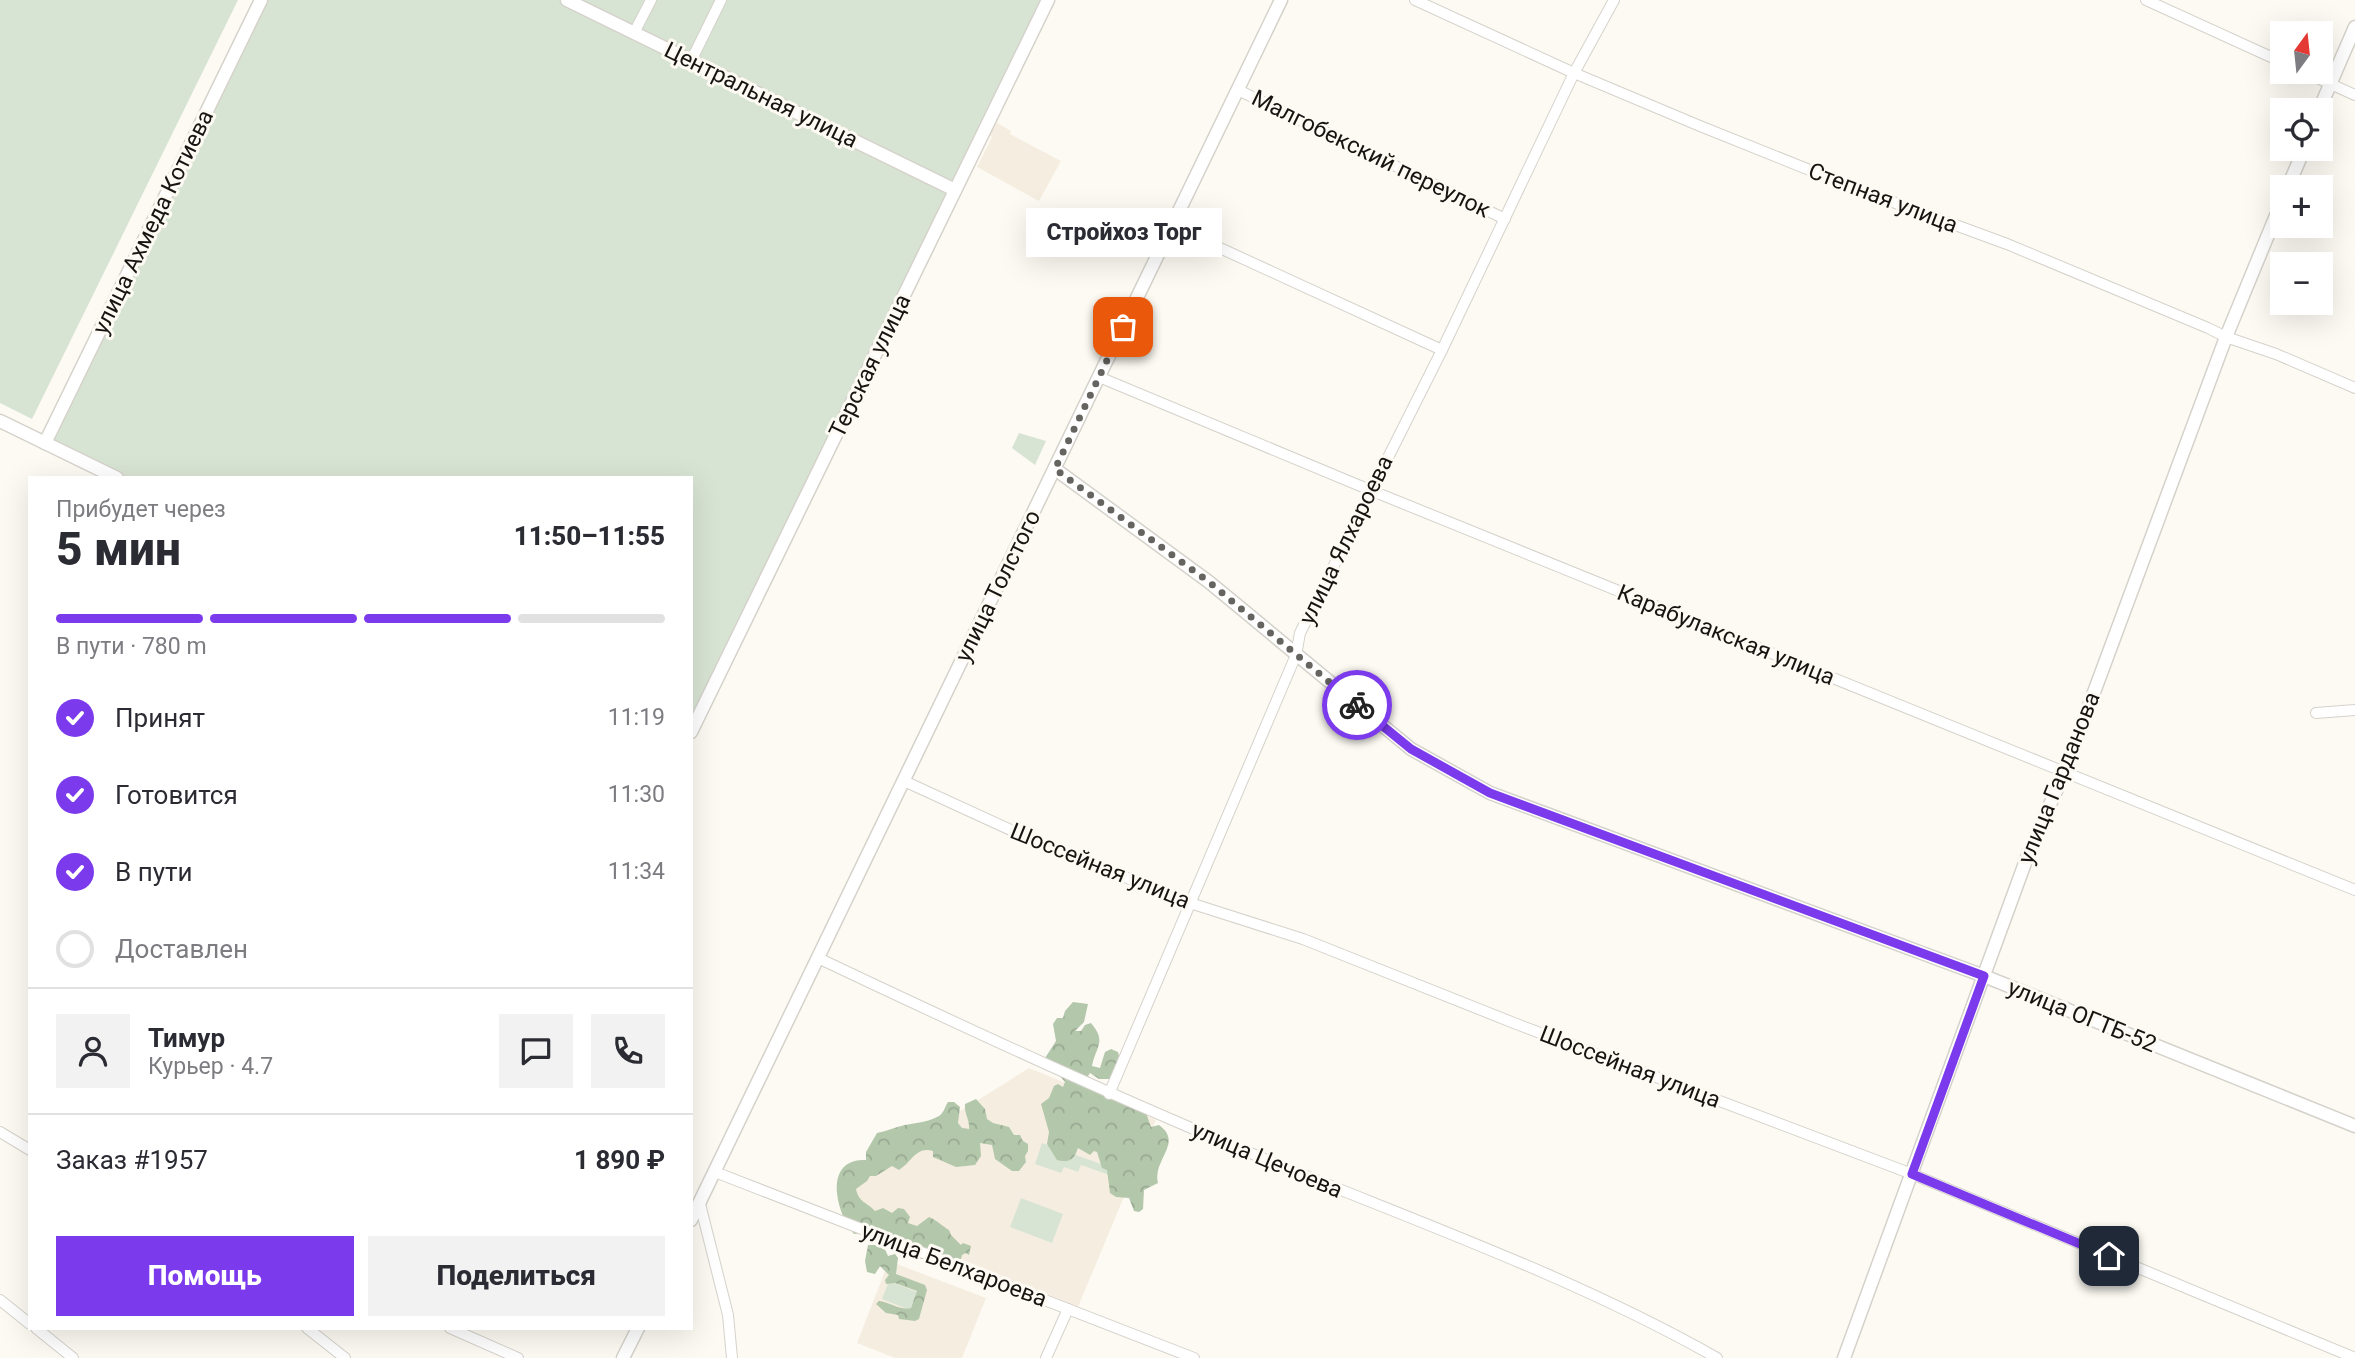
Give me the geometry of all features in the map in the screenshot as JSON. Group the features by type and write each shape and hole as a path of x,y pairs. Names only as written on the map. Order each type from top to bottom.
{"street":[{"name":"улица Ахмеда Котиева","path":"45,443 261,0"},
{"name":"Центральная улица","path":"567,0 955,190"},
{"path":"634,33 651,0"},
{"path":"691,61 721,0"},
{"name":"Терская улица","path":"693,728 1048,0"},
{"name":"улица Толстого","path":"715,1172 1281,0"},
{"name":"Степная улица","path":"1415,0 1574,73 1852,187 2007,244 2226,337 2276,354 2355,388"},
{"name":"улица Ялхароева","path":"1109,1094 1297,655 1300,633 1442,350 1574,73 1614,0"},
{"path":"2146,0 2270,57"},
{"path":"2333,77 2355,27"},
{"path":"2324,98 2330,84 2355,95"},
{"name":"Малгобекский переулок","path":"1238,90 1505,219"},
{"path":"1172,226 1442,350"},
{"name":"улица Гарданова","path":"1844,1358 2029,852 2064,773 2226,337 2270,230"},
{"name":"Карабулакская улица","path":"1099,377 1370,490 2355,890"},
{"path":"0,421 113,476"},
{"name":"улица ОГТБ-52","path":"1055,469 1209,582 1411,749 1490,793 1984,976 2355,1126"},
{"path":"2316,713 2355,709"},
{"name":"Шоссейная улица","path":"904,781 1037,842 1191,903 1303,939 1514,1023 1912,1174 2355,1358"},
{"name":"улица Цечоева","path":"818,958 1109,1094 1572,1286 1717,1358"},
{"path":"0,1132 28,1149"},
{"path":"693,1216 715,1172"},
{"path":"693,1216 715,1172"},
{"name":"улица Белхароева","path":"715,1172 1194,1358"},
{"path":"700,1204 728,1315 732,1358"},
{"path":"0,1300 28,1322"},
{"path":"1046,1358 1068,1309"},
{"path":"38,1330 73,1358"},
{"path":"310,1330 345,1358"},
{"path":"455,1330 518,1358"},
{"path":"623,1358 637,1330"}],"shaded area":[{"path":"996,122 1011,131 1010,134 1061,161 1039,201 977,167 992,137 989,135"},
{"path":"1029,1068 1156,1120 1078,1307 841,1210 855,1177"},
{"path":"889,1261 986,1298 962,1358 895,1358 857,1343"}],"green space":[{"path":"0,0 238,0 32,419 0,403"},
{"path":"261,0 1048,0 693,728 693,476 113,476 45,443"},
{"path":"1019,433 1046,441 1035,465 1012,448"},
{"path":"1073,1002 1088,1004 1084,1022 1075,1031 1081,1031 1085,1025 1091,1023 1098,1035 1099,1044 1092,1066 1100,1068 1105,1052 1111,1049 1118,1052 1119,1056 1112,1079 1099,1079 1090,1073 1088,1076 1146,1113 1151,1127 1159,1125 1169,1138 1157,1175 1158,1183 1144,1190 1143,1209 1139,1212 1134,1211 1129,1198 1116,1197 1110,1193 1107,1170 1102,1168 1097,1152 1094,1151 1090,1155 1078,1148 1070,1160 1061,1161 1057,1160 1047,1144 1049,1132 1041,1104 1049,1098 1054,1086 1058,1084 1063,1087 1065,1082 1059,1075 1046,1070 1045,1058 1056,1041 1053,1024 1057,1018 1063,1018"},
{"path":"976,1099 985,1109 987,1119 1009,1127 1014,1135 1020,1135 1028,1144 1026,1162 1019,1171 1012,1171 995,1159 992,1145 980,1143 981,1156 975,1165 956,1167 933,1157 933,1151 922,1151 899,1170 892,1166 876,1176 870,1176 856,1189 861,1200 875,1211 883,1208 892,1213 898,1208 904,1209 910,1217 908,1223 917,1226 929,1217 935,1220 949,1230 961,1245 963,1243 971,1246 969,1255 962,1255 961,1259 951,1258 945,1263 925,1255 925,1259 919,1259 917,1255 905,1252 891,1234 876,1242 865,1239 862,1233 854,1234 838,1201 838,1177 843,1168 852,1162 866,1160 866,1152 877,1133 935,1118 942,1113 948,1102 954,1102 960,1107 958,1123 962,1128 969,1129 965,1104"},
{"path":"1042,1143 1115,1169 1112,1176 1081,1165 1078,1172 1064,1167 1061,1173 1035,1164"},
{"path":"1021,1198 1063,1214 1052,1243 1010,1227"},
{"path":"878,1243 884,1247 888,1256 895,1254 898,1258 896,1274 925,1285 927,1290 919,1319 899,1319 898,1315 886,1313 876,1304 879,1301 911,1308 917,1291 895,1283 886,1284 885,1280 889,1275 880,1266 875,1274 867,1272 865,1261 868,1245"},
{"path":"889,1281 917,1292 910,1310 882,1299"}],"way so far":[{"path":"1123,327 1055,469 1209,582 1357,705"}],"place":[{"name":"Стройхоз Торг","path":"1123,327"}],"route":[{"path":"1357,705 1411,749 1490,793 1984,976 1912,1174 2109,1256"}]}
